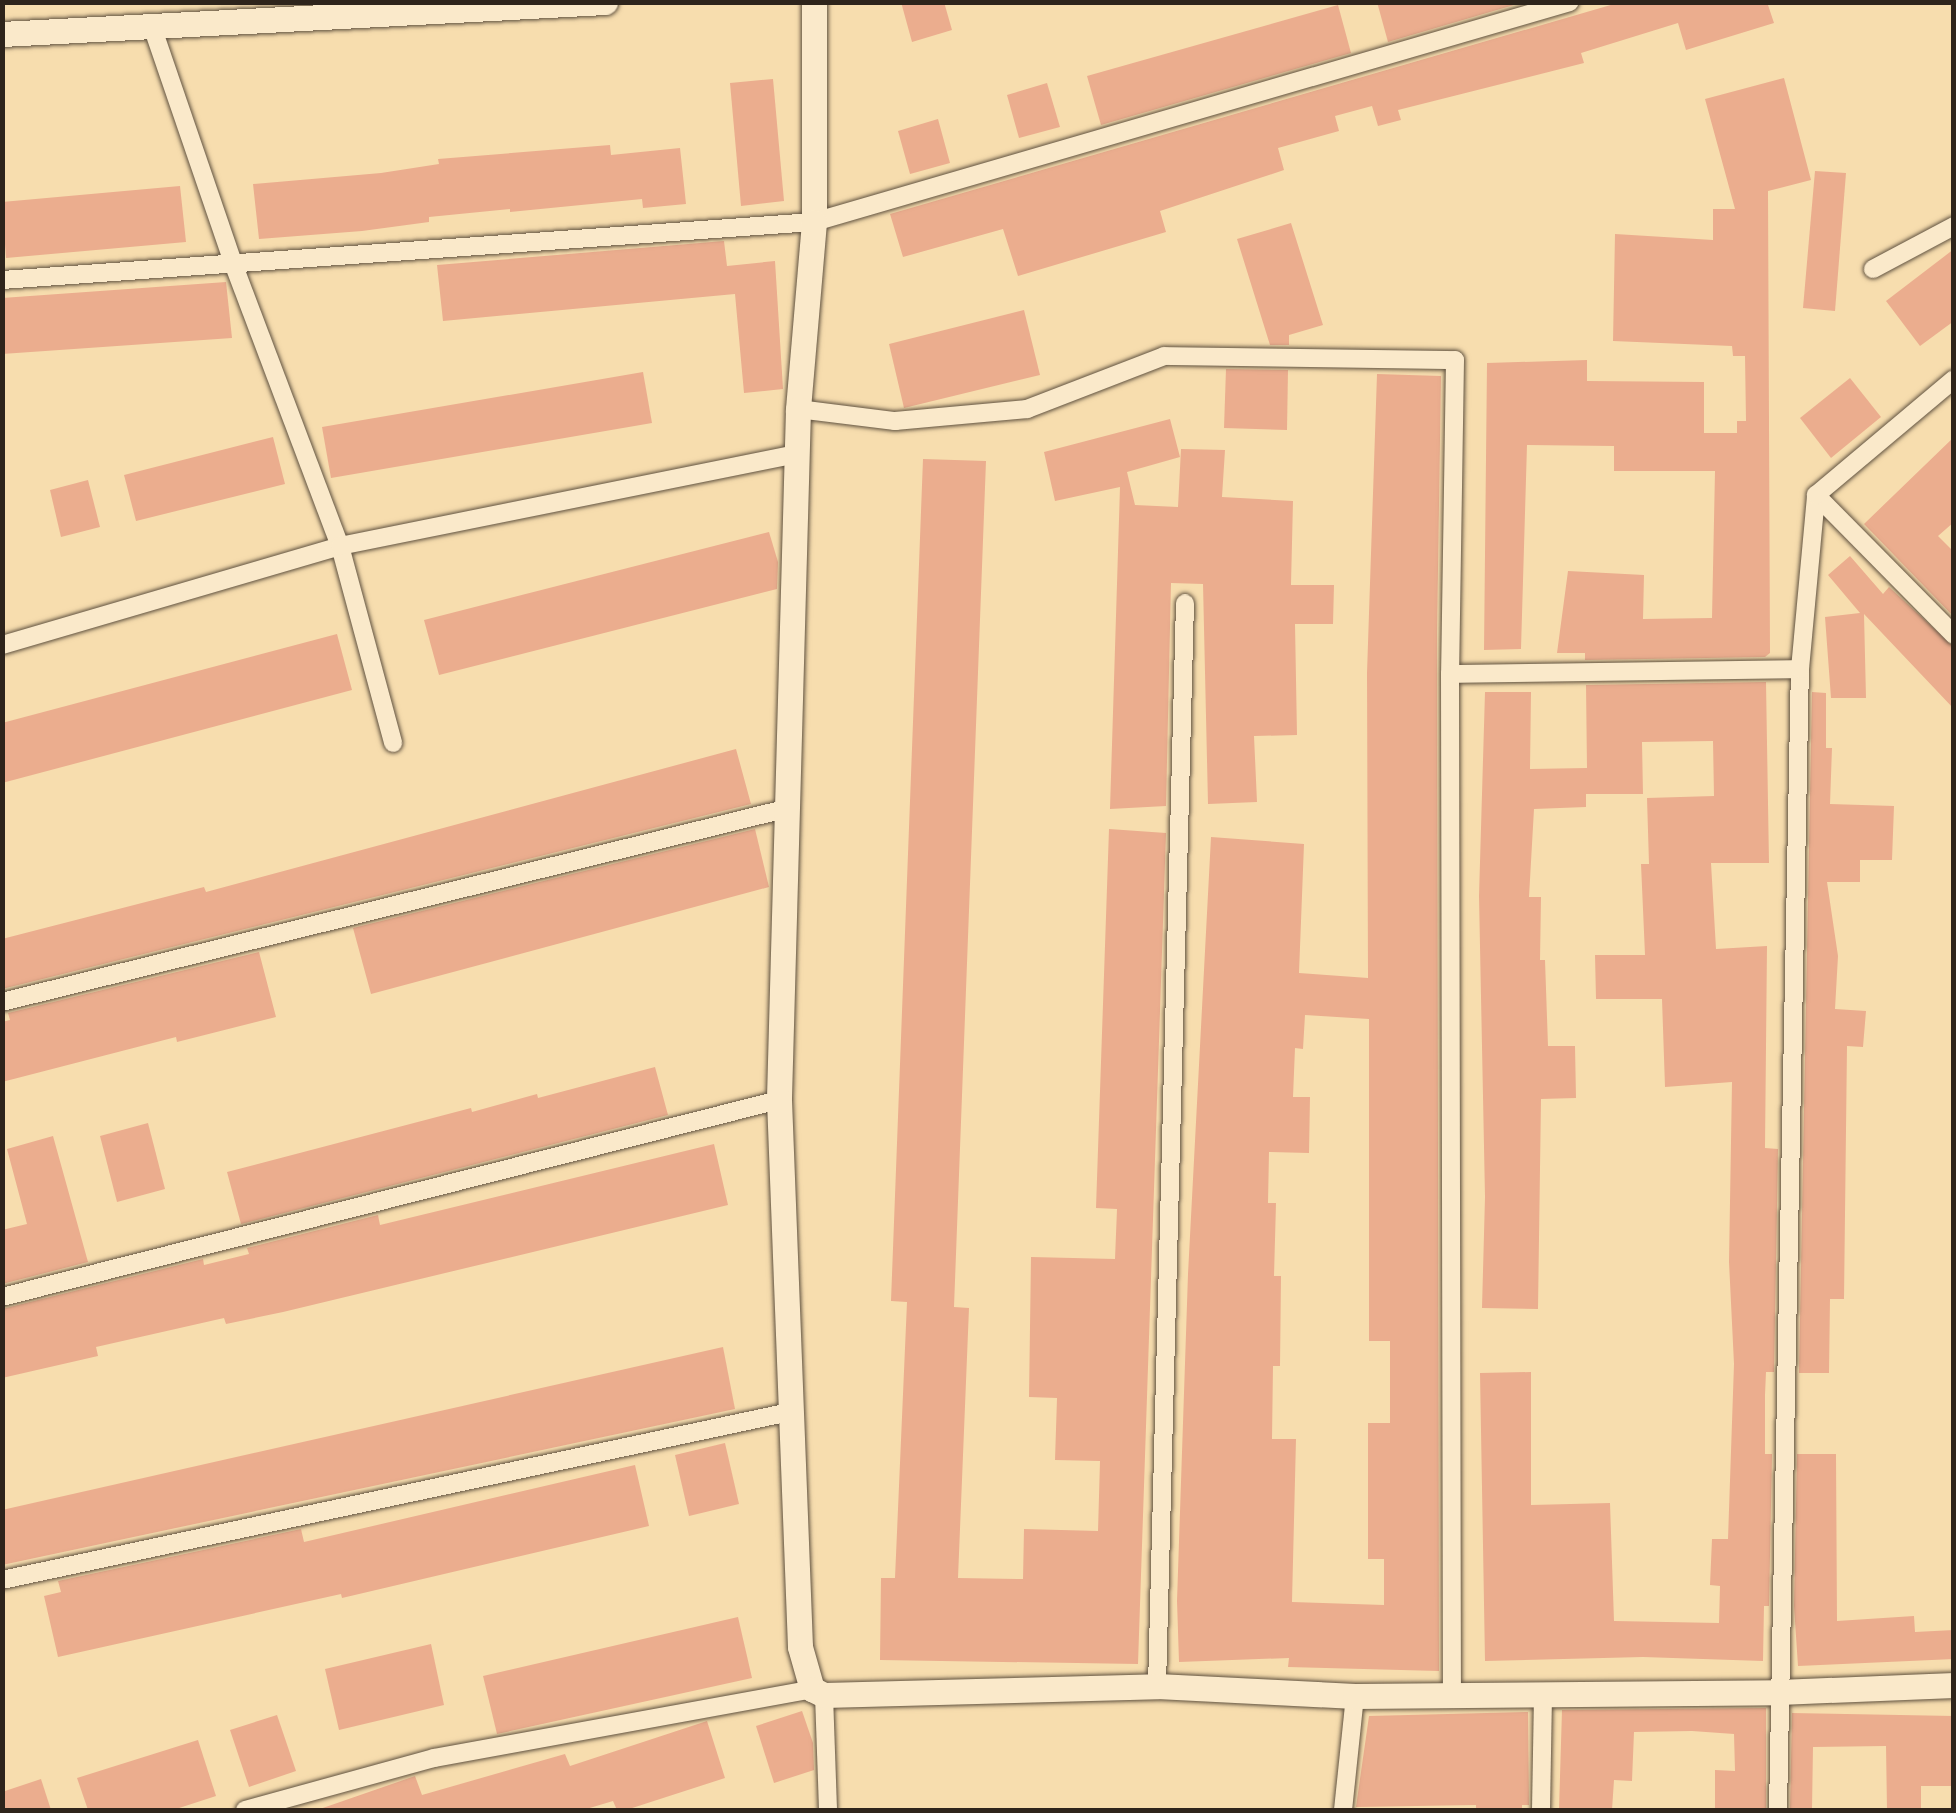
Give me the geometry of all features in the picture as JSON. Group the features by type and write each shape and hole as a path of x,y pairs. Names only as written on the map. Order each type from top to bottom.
{"street":[{"path":"2,34 153,29 198,14 605,2"},
{"path":"814,2 814,222 796,454 779,1100 800,1647 818,1692 828,1810"},
{"path":"2,280 814,222 1570,2"},
{"path":"153,29 233,263 340,546 394,743"},
{"path":"1874,269 1954,226"},
{"path":"798,409 895,422 1027,410 1164,356 1455,360 1450,674 1452,1694"},
{"path":"1778,1810 1800,670 1816,495 1954,379"},
{"path":"2,645 340,546 796,454"},
{"path":"1816,495 1954,636"},
{"path":"1158,1686 1185,603"},
{"path":"1450,674 1800,670"},
{"path":"2,1002 789,808"},
{"path":"2,1297 779,1100"},
{"path":"2,1580 790,1412"},
{"path":"244,1810 285,1805 434,1758 818,1692 1158,1686 1356,1696 1542,1695 1954,1685"},
{"path":"1541,1810 1542,1695"},
{"path":"1343,1810 1356,1696"}],"building":[{"path":"901,2 944,2 952,30 912,42"},
{"path":"1377,2 1524,2 1388,42"},
{"path":"1621,2 1767,2 1774,23 1686,50 1678,23 1581,53 1584,63 1398,110 1401,120 1378,126 1372,106 1335,116 1339,131 1278,148 1284,170 1160,211 1166,232 1018,276 1003,229 903,257 890,214"},
{"path":"1338,5 1351,53 1101,125 1087,76"},
{"path":"1784,78 1811,180 1768,191 1770,653 1765,657 1585,660 1585,653 1557,653 1568,571 1644,575 1643,619 1712,618 1715,471 1614,471 1614,446 1527,445 1521,649 1484,650 1487,363 1587,360 1587,381 1704,382 1704,433 1737,433 1737,421 1746,421 1745,356 1733,356 1732,346 1613,341 1615,234 1713,240 1713,209 1735,209 1705,99"},
{"path":"773,79 784,201 741,206 730,83"},
{"path":"1047,83 1060,127 1019,138 1007,95"},
{"path":"938,119 950,163 910,174 898,131"},
{"path":"610,145 611,155 680,148 686,204 643,208 642,199 510,209 429,217 429,222 362,231 259,239 253,184 381,173 439,164 438,159"},
{"path":"1815,171 1846,173 1835,311 1803,308"},
{"path":"180,186 186,242 6,258 2,202"},
{"path":"1291,223 1323,325 1289,335 1289,345 1270,345 1237,239"},
{"path":"724,241 727,266 775,261 783,389 744,393 735,294 443,321 437,265"},
{"path":"1954,249 1954,321 1920,346 1886,301"},
{"path":"226,282 232,338 2,354 2,298"},
{"path":"1024,310 1040,375 904,408 889,344"},
{"path":"1226,369 1288,370 1287,430 1224,428"},
{"path":"643,372 652,423 331,478 322,427"},
{"path":"1377,374 1441,376 1437,633 1439,1671 1288,1667 1289,1658 1179,1662 1177,1601 1188,1274 1211,837 1304,844 1299,973 1368,978 1367,673","holes":["1305,1015 1369,1019 1369,1341 1390,1341 1390,1423 1368,1423 1368,1559 1384,1559 1384,1605 1292,1602 1296,1439 1272,1439 1273,1366 1280,1366 1281,1276 1274,1276 1276,1203 1268,1203 1269,1152 1309,1153 1310,1097 1293,1097 1295,1048 1303,1049"]},
{"path":"1850,378 1881,417 1831,458 1800,418"},
{"path":"1170,419 1180,457 1127,472 1135,505 1178,507 1181,449 1225,450 1222,497 1293,501 1291,585 1334,585 1333,624 1295,624 1297,735 1254,736 1257,802 1208,804 1203,584 1171,583 1166,806 1110,809 1120,487 1055,501 1044,452"},
{"path":"273,437 285,484 136,521 124,475"},
{"path":"1954,437 1954,522 1938,536 1954,552 1954,617 1864,524"},
{"path":"923,459 986,461 954,1307 969,1308 958,1578 1023,1579 1024,1529 1098,1531 1100,1461 1055,1460 1057,1398 1029,1397 1031,1257 1115,1259 1117,1209 1096,1208 1109,829 1166,833 1138,1664 880,1660 881,1578 895,1578 907,1302 891,1301"},
{"path":"88,480 100,527 61,537 50,490"},
{"path":"769,532 778,562 777,589 439,675 424,620"},
{"path":"1850,556 1883,594 1889,587 1954,647 1954,709 1864,614 1866,698 1831,698 1825,617 1860,613 1828,575"},
{"path":"337,634 352,690 2,783 2,723"},
{"path":"1766,682 1769,863 1711,863 1716,949 1767,946 1765,1148 1778,1149 1774,1372 1766,1372 1765,1395 1765,1454 1772,1454 1769,1606 1764,1606 1763,1661 1643,1657 1485,1661 1480,1373 1531,1372 1531,1505 1610,1503 1614,1621 1719,1623 1720,1586 1710,1585 1712,1539 1728,1539 1734,1364 1729,1262 1732,1082 1665,1087 1662,999 1596,999 1595,955 1645,955 1641,864 1649,864 1647,798 1714,796 1713,741 1642,742 1643,794 1586,794 1586,807 1534,809 1529,897 1541,897 1540,960 1545,960 1548,1046 1575,1046 1576,1098 1541,1099 1538,1309 1482,1308 1485,1197 1479,896 1485,692 1531,692 1530,769 1587,768 1586,685"},
{"path":"1812,692 1826,693 1826,748 1832,748 1830,804 1894,806 1892,860 1860,860 1860,882 1827,882 1838,956 1835,1009 1866,1011 1863,1047 1847,1046 1844,1299 1830,1299 1829,1373 1799,1373"},
{"path":"736,749 751,804 2,989 2,939 204,887 206,892"},
{"path":"755,829 769,887 371,994 353,928"},
{"path":"259,952 276,1017 177,1042 176,1037 2,1082 2,1022 10,1020 8,1013"},
{"path":"655,1067 668,1115 241,1224 227,1172 471,1108 472,1112 537,1094 538,1098"},
{"path":"148,1123 165,1189 117,1202 100,1136"},
{"path":"53,1136 88,1262 2,1284 2,1230 27,1224 7,1149"},
{"path":"714,1144 728,1205 283,1312 226,1324 224,1318 96,1347 98,1356 2,1378 2,1309 203,1259 204,1265 249,1254 247,1248 378,1215 380,1225"},
{"path":"723,1347 735,1409 2,1565 2,1510"},
{"path":"725,1443 739,1504 689,1516 675,1455"},
{"path":"1797,1454 1836,1454 1837,1621 1914,1616 1915,1632 1954,1630 1954,1659 1798,1666 1794,1606"},
{"path":"635,1465 649,1526 342,1598 341,1594 58,1657 44,1596 61,1592 58,1581 301,1529 304,1542"},
{"path":"738,1617 752,1678 497,1734 483,1676"},
{"path":"431,1644 444,1705 339,1730 325,1669"},
{"path":"1766,1708 1766,1810 1715,1810 1715,1770 1735,1771 1734,1734 1692,1731 1634,1732 1632,1781 1614,1780 1612,1810 1559,1810 1562,1710"},
{"path":"802,1711 813,1743 814,1770 774,1783 756,1726"},
{"path":"1528,1712 1529,1805 1522,1805 1522,1810 1476,1810 1476,1805 1356,1807 1369,1716"},
{"path":"1792,1713 1954,1716 1954,1786 1921,1786 1921,1810 1887,1810 1886,1746 1813,1747 1812,1810 1790,1810"},
{"path":"277,1715 296,1771 249,1787 230,1730"},
{"path":"707,1721 725,1778 626,1810 617,1810 613,1801 583,1810 317,1810 415,1776 422,1795 565,1754 570,1766"},
{"path":"198,1740 216,1796 173,1810 88,1810 77,1778"},
{"path":"41,1779 51,1810 2,1810 2,1792"}]}
